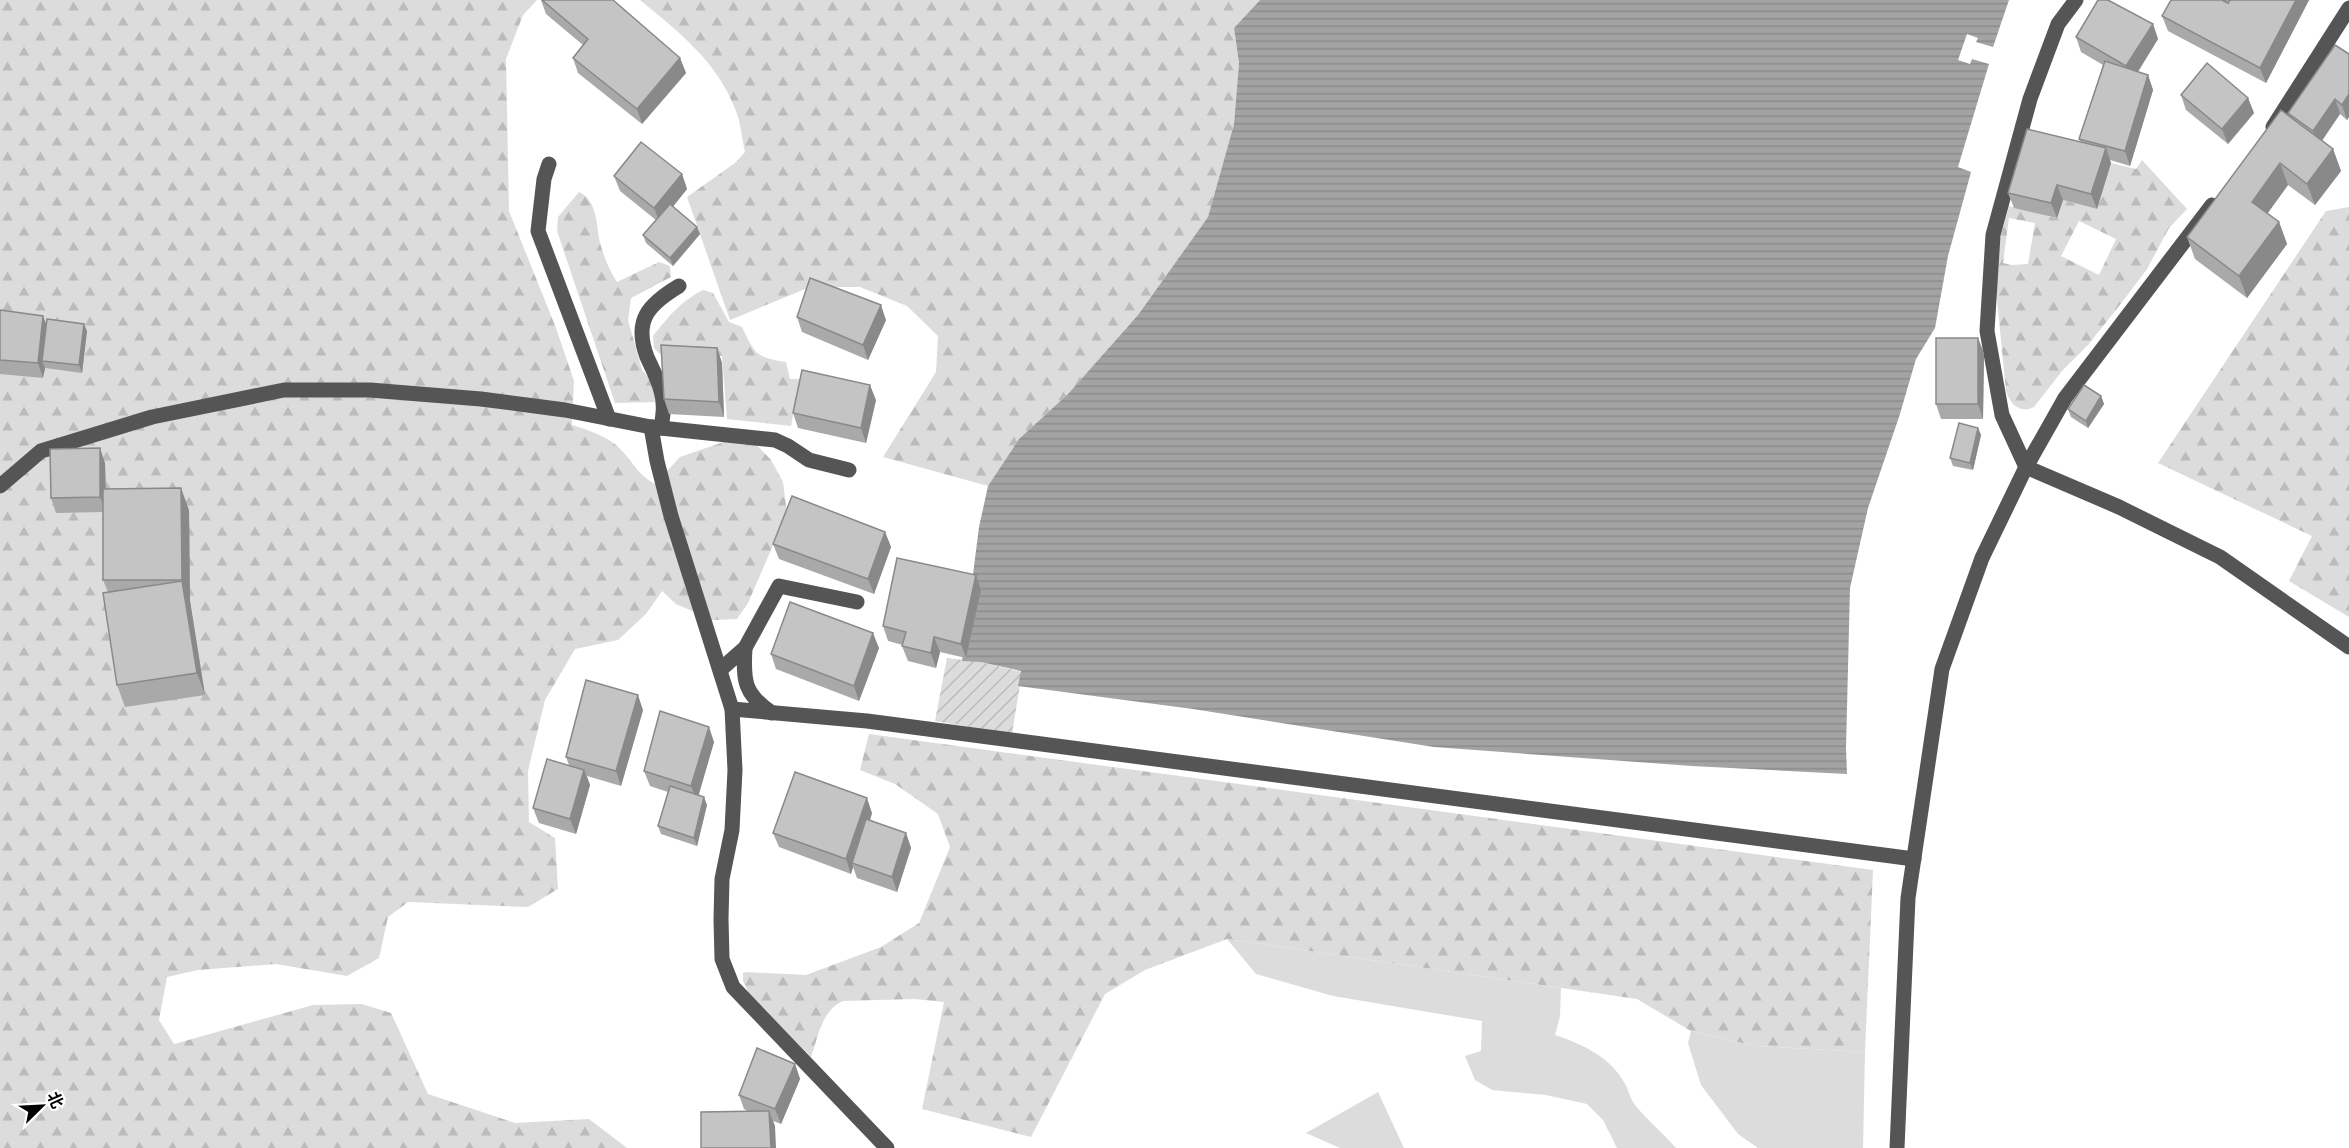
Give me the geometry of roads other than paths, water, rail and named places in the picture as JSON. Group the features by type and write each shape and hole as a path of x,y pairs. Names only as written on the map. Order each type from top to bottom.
{"street":[{"path":"2076,0 2058,24 2030,99 1993,235 1987,331 2002,415 2026,467 2119,507 2220,558 2349,647"},
{"path":"2266,137 2349,8"},
{"path":"549,164 544,179 538,231 609,419"},
{"path":"1897,1148 1908,898 1942,669 1982,558 2026,467 2065,398 2224,190"},
{"path":"679,286 655,302 649,310 642,329 647,356 662,393 664,414 656,427 657,461 671,516 732,709 735,770 732,830 722,879 722,959 733,987 886,1148"},
{"path":"0,486 40,451 152,417 284,390 381,390 481,399 565,410 656,427 775,440 809,460 849,470"},
{"path":"720,670 745,648 779,586 857,602"},
{"path":"745,648 744,680 757,703 772,713"},
{"path":"732,709 879,723 1914,859"}]}
